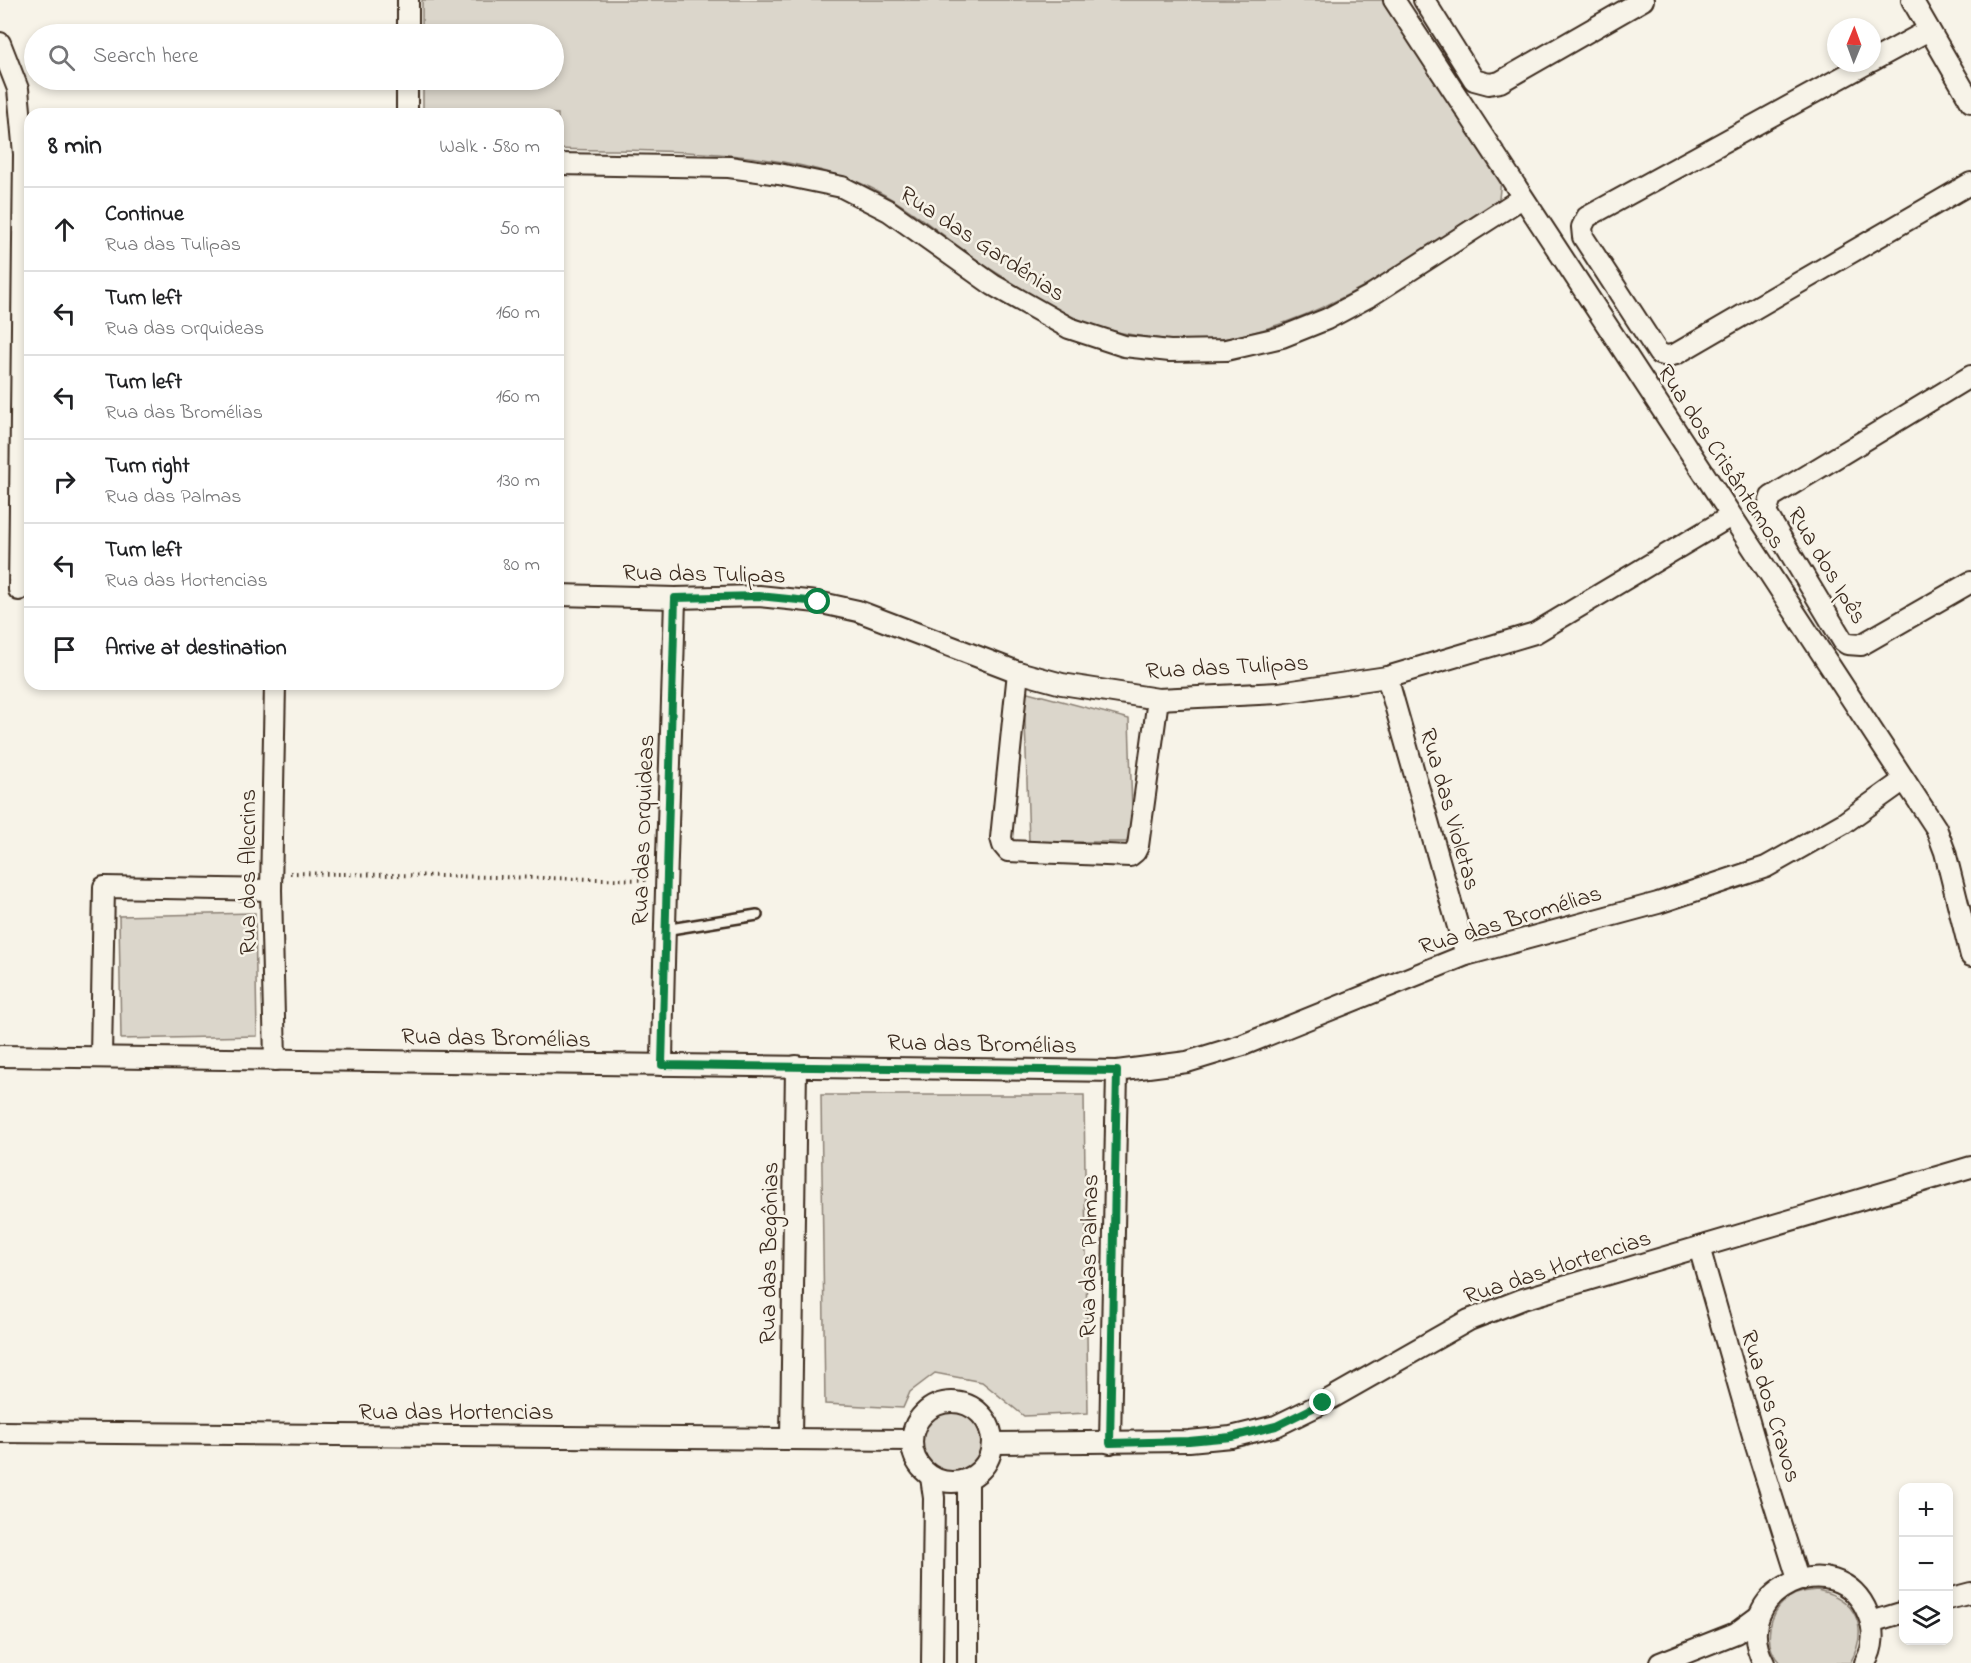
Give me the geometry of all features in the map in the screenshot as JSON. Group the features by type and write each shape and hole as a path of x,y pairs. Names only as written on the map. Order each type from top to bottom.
{"street":[{"path":"408,0 408,24"},
{"name":"Rua dos Crisântemos","path":"1394,0 1936,828 1945,852 1971,956"},
{"path":"1424,0 1474,80 1489,84 1500,82 1643,0"},
{"path":"1912,0 1971,102"},
{"path":"1881,56 1929,30"},
{"path":"0,43 18,89 24,154 16,590"},
{"path":"1852,72 1587,217 1582,227 1583,237 1659,354 1668,356 1676,354 1971,183"},
{"path":"407,90 407,108"},
{"name":"Rua das Gardênias","path":"564,164 729,167 779,174 842,187 889,212 993,285 1069,328 1124,346 1170,351 1226,350 1282,337 1327,319 1370,296 1522,198"},
{"name":"Rua dos Ipês","path":"1971,376 1771,497 1766,513 1843,641 1847,644 1861,645 1971,582"},
{"name":"Rua das Tulipas","path":"564,595 675,598 759,596 818,602 858,611 1017,672 1062,684 1158,699 1279,693 1387,677 1535,633 1731,516"},
{"name":"Rua das Orquideas","path":"662,1065 675,598"},
{"path":"1017,672 1001,838 1008,851 1130,856 1135,852 1138,846 1158,699"},
{"name":"Rua das Violetas","path":"1387,677 1466,955"},
{"name":"Rua dos Alecrins","path":"274,690 271,882 275,1059"},
{"name":"Rua das Bromélias","path":"0,1056 1117,1071 1187,1062 1243,1046 1466,955 1658,903 1766,867 1844,823 1904,780"},
{"path":"101,1057 104,887 271,882"},
{"name":"Rua das Begônias","path":"791,1439 796,1066"},
{"name":"Rua das Palmas","path":"1110,1443 1117,1071"},
{"name":"Rua das Hortencias","path":"993,1443 1200,1440 1231,1437 1276,1426 1323,1403 1469,1320 1522,1299 1971,1167"},
{"name":"Rua dos Cravos","path":"1698,1247 1756,1446 1798,1579"},
{"path":"946,1402 961,1402 974,1407 984,1416 991,1429 993,1443 986,1465 968,1479 956,1482 931,1477 922,1470 912,1451 911,1440 914,1427 922,1414 933,1406 946,1402"},
{"name":"Rua das Hortencias","path":"0,1432 911,1440"},
{"path":"931,1477 934,1498 932,1663"},
{"path":"968,1479 968,1663"},
{"path":"1764,1663 1759,1654 1756,1635 1759,1616 1768,1600 1781,1587 1798,1579 1817,1577 1844,1585 1852,1590 1864,1604 1871,1622 1873,1639 1865,1663"},
{"path":"1953,1598 1971,1593"},
{"path":"1871,1622 1899,1614"},
{"path":"1660,1663 1736,1634 1759,1616"}],"lane":[{"path":"664,930 757,915"}],"path":[{"path":"271,882 448,875 668,880"}],"shaded area":[{"path":"422,0 1382,0 1501,179 1499,199 1401,264 1333,302 1297,318 1260,330 1214,340 1180,341 1144,337 1102,328 1081,321 1053,307 981,262 906,208 866,185 844,177 774,160 738,156 666,151 564,149 564,108 423,108 423,90 564,90 564,24 422,24"},
{"path":"1024,691 1129,719 1133,842 1029,842"},
{"path":"255,913 257,1036 121,1039 119,916"},
{"path":"821,1095 1084,1095 1088,1413 1024,1416 982,1382 935,1373 910,1392 903,1408 825,1404"},
{"path":"952,1410 970,1415 975,1419 979,1424 984,1442 979,1460 975,1465 970,1469 952,1474 934,1469 929,1465 925,1460 920,1442 925,1424 929,1419 934,1415"},
{"path":"1817,1590 1841,1600 1856,1616 1859,1638 1850,1663 1780,1663 1774,1655 1769,1637 1772,1619 1783,1603 1793,1595"}],"route":[{"path":"818,602 759,596 675,598 662,1065 1117,1071 1110,1443 1189,1441 1231,1437 1276,1426 1323,1403"}]}
